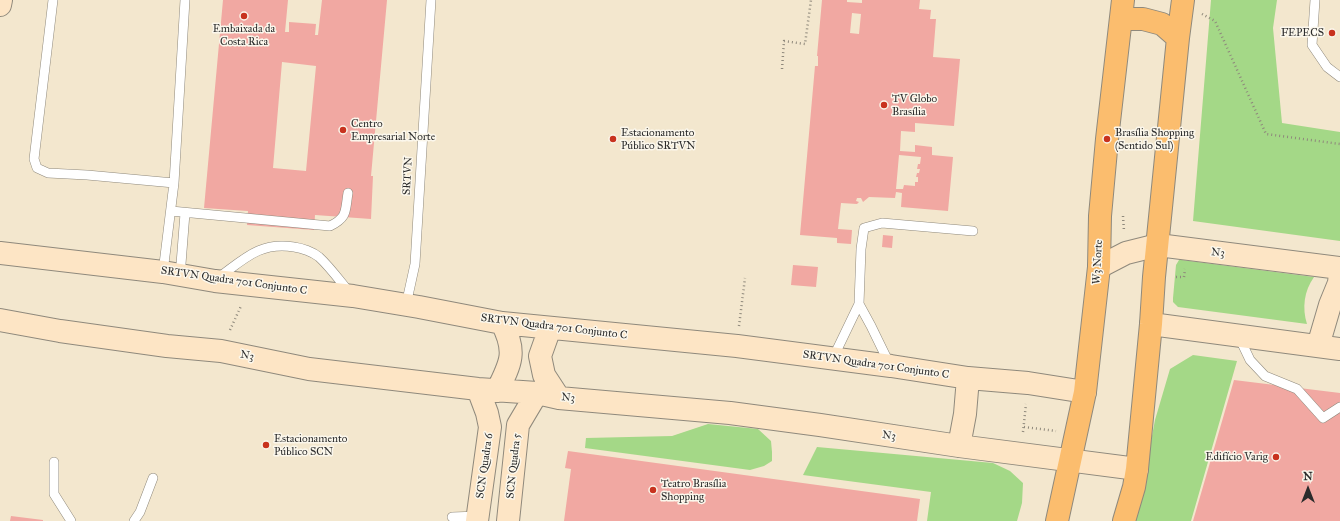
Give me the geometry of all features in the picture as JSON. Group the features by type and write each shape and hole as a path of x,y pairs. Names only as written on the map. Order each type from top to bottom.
{"main road":[{"path":"1124,521 1134,487 1137,469 1154,278 1178,38 1183,2"},
{"path":"1122,9 1162,24 1178,38"},
{"name":"W3 Norte","path":"1058,521 1086,392 1099,267 1100,216 1107,139 1122,9"}],"street":[{"path":"0,5 1,0"},
{"name":"N3","path":"1099,267 1126,253 1158,245 1340,268"},
{"name":"SRTVN Quadra 701 Conjunto C","path":"0,253 171,273 215,281 353,296 502,323 737,346 891,366 968,378 1028,383 1086,392"},
{"path":"1318,346 1330,305 1339,283 1340,272"},
{"name":"N3","path":"0,320 167,346 221,351 309,369 487,390 537,393 559,398 730,413 1018,455 1137,469"},
{"path":"487,390 508,369 512,355 508,336 502,323"},
{"path":"1151,324 1340,349"},
{"path":"550,328 540,356 544,375 559,398"},
{"path":"959,446 965,414 968,378"},
{"name":"SCN Quadra 6","path":"477,519 490,427 487,414 487,390"},
{"name":"SCN Quadra 5","path":"508,521 518,425 537,393"}],"lane":[{"path":"53,0 34,159 37,168 48,173 174,183"},
{"path":"171,273 171,211 185,0"},
{"name":"SRTVN","path":"406,305 415,264 431,0"},
{"path":"1315,0 1312,45 1327,67 1340,77"},
{"path":"171,211 330,226 339,222 344,215 348,193"},
{"path":"171,273 180,264 185,213"},
{"path":"833,358 859,304 861,249 864,228 882,223 973,232"},
{"path":"215,281 259,249 270,246 286,246 301,248 319,257 353,296"},
{"path":"859,304 872,326 891,366"},
{"path":"1239,335 1250,360 1265,376 1297,388 1323,418 1340,407"},
{"path":"54,462 54,494 72,521"},
{"path":"134,521 140,512 153,478"},
{"path":"452,517 477,519"}],"path":[{"path":"782,69 784,41 805,44 811,0"},
{"path":"1183,2 1215,21 1266,134 1340,144"},
{"path":"737,346 745,278"},
{"path":"1018,455 1024,427 1028,383"}],"green space":[{"path":"1211,0 1277,0 1273,28 1282,123 1340,132 1340,241 1193,221"},
{"path":"1179,260 1314,277 1308,288 1304,306 1307,324 1178,307 1173,302 1173,298 1176,265"},
{"path":"1193,355 1237,361 1191,521 1134,521 1141,494 1155,420 1170,369"},
{"path":"708,424 758,429 771,441 772,461 764,466 750,470 585,448 586,438 672,436"},
{"path":"817,447 993,463 1010,471 1023,483 1022,503 1017,521 927,521 931,492 803,475"}],"building":[{"name":"Centro Empresarial Norte","path":"223,0 288,0 285,32 289,32 289,22 316,24 315,35 318,35 322,0 387,0 371,176 373,176 371,219 315,215 314,230 247,225 248,211 204,208","holes":["282,62 316,66 306,171 273,168"]},
{"name":"TV Globo Brasília","path":"822,0 847,0 847,2 862,3 862,0 920,0 919,9 931,10 930,19 936,19 933,57 960,59 954,126 915,123 915,132 901,131 900,151 915,152 915,145 932,147 932,155 953,157 948,211 901,207 902,193 896,192 895,198 869,197 863,202 861,198 857,198 856,201 859,202 857,204 841,203 838,229 852,230 851,244 837,243 837,238 800,235 815,66 818,66 817,56","holes":["852,13 861,14 859,34 850,33","899,155 921,157 920,164 918,164 917,169 920,169 916,177 918,177 918,182 915,182 915,186 904,185 903,189 896,189"]},
{"path":"883,235 893,236 892,248 882,247"},
{"path":"793,265 818,267 816,287 791,285"},
{"name":"Edifício Varig","path":"1234,380 1340,393 1340,521 1193,521"},
{"path":"568,451 920,499 917,521 564,521 571,469 565,468"},
{"path":"11,516 43,520 43,521 10,521"}],"place":[{"name":"Embaixada da Costa Rica","path":"244,16"},
{"name":"FEPECS","path":"1332,33"},
{"name":"TV Globo Brasília","path":"884,105"},
{"name":"Centro Empresarial Norte","path":"343,130"},
{"name":"Estacionamento Público SRTVN","path":"613,139"},
{"name":"Brasília Shopping (Sentido Sul)","path":"1107,139"},
{"name":"Estacionamento Público SCN","path":"266,445"},
{"name":"Edifício Varig","path":"1276,457"},
{"name":"Teatro Brasília Shopping","path":"653,490"}]}
